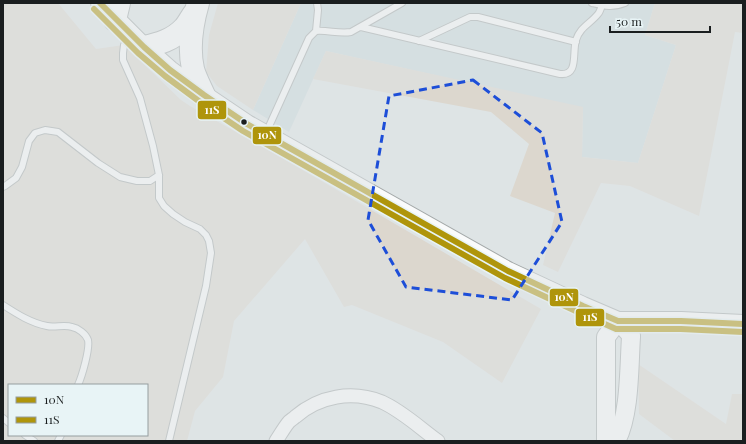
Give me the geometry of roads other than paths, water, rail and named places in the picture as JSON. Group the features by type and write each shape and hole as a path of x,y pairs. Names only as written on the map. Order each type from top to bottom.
{"highway":[{"path":"127,26 157,44 171,38 184,28 197,6"},
{"path":"197,6 192,28 190,48 193,69 204,95"}],"street":[{"path":"100,3 127,26 170,70 247,124 508,271 582,306 618,321 632,335 632,337 625,414 616,441"},
{"path":"618,321 681,321 743,324"},
{"path":"606,441 606,337 618,321"},
{"path":"276,441 288,422 303,410 322,400 341,396 364,397 382,402 438,441"}],"lane":[{"path":"316,31 318,10 317,3"},
{"path":"265,134 309,38 316,31 325,30 344,33 351,32 402,3"},
{"path":"592,3 614,7 625,3"},
{"path":"361,27 565,75 570,72 574,65 576,42 579,33 584,26 599,13 602,5"},
{"path":"419,41 470,17 478,17 576,42"},
{"path":"127,26 123,60 140,98 153,146 159,175 159,198 164,206 185,222 200,229 209,241 210,253 206,286 169,441"},
{"path":"3,187 16,178 22,167 28,141 35,133 45,130 58,132 98,163 120,177 150,181 159,175"},
{"path":"3,305 27,319 48,326 72,326 81,331 88,339 88,347 82,376 78,384"}]}
